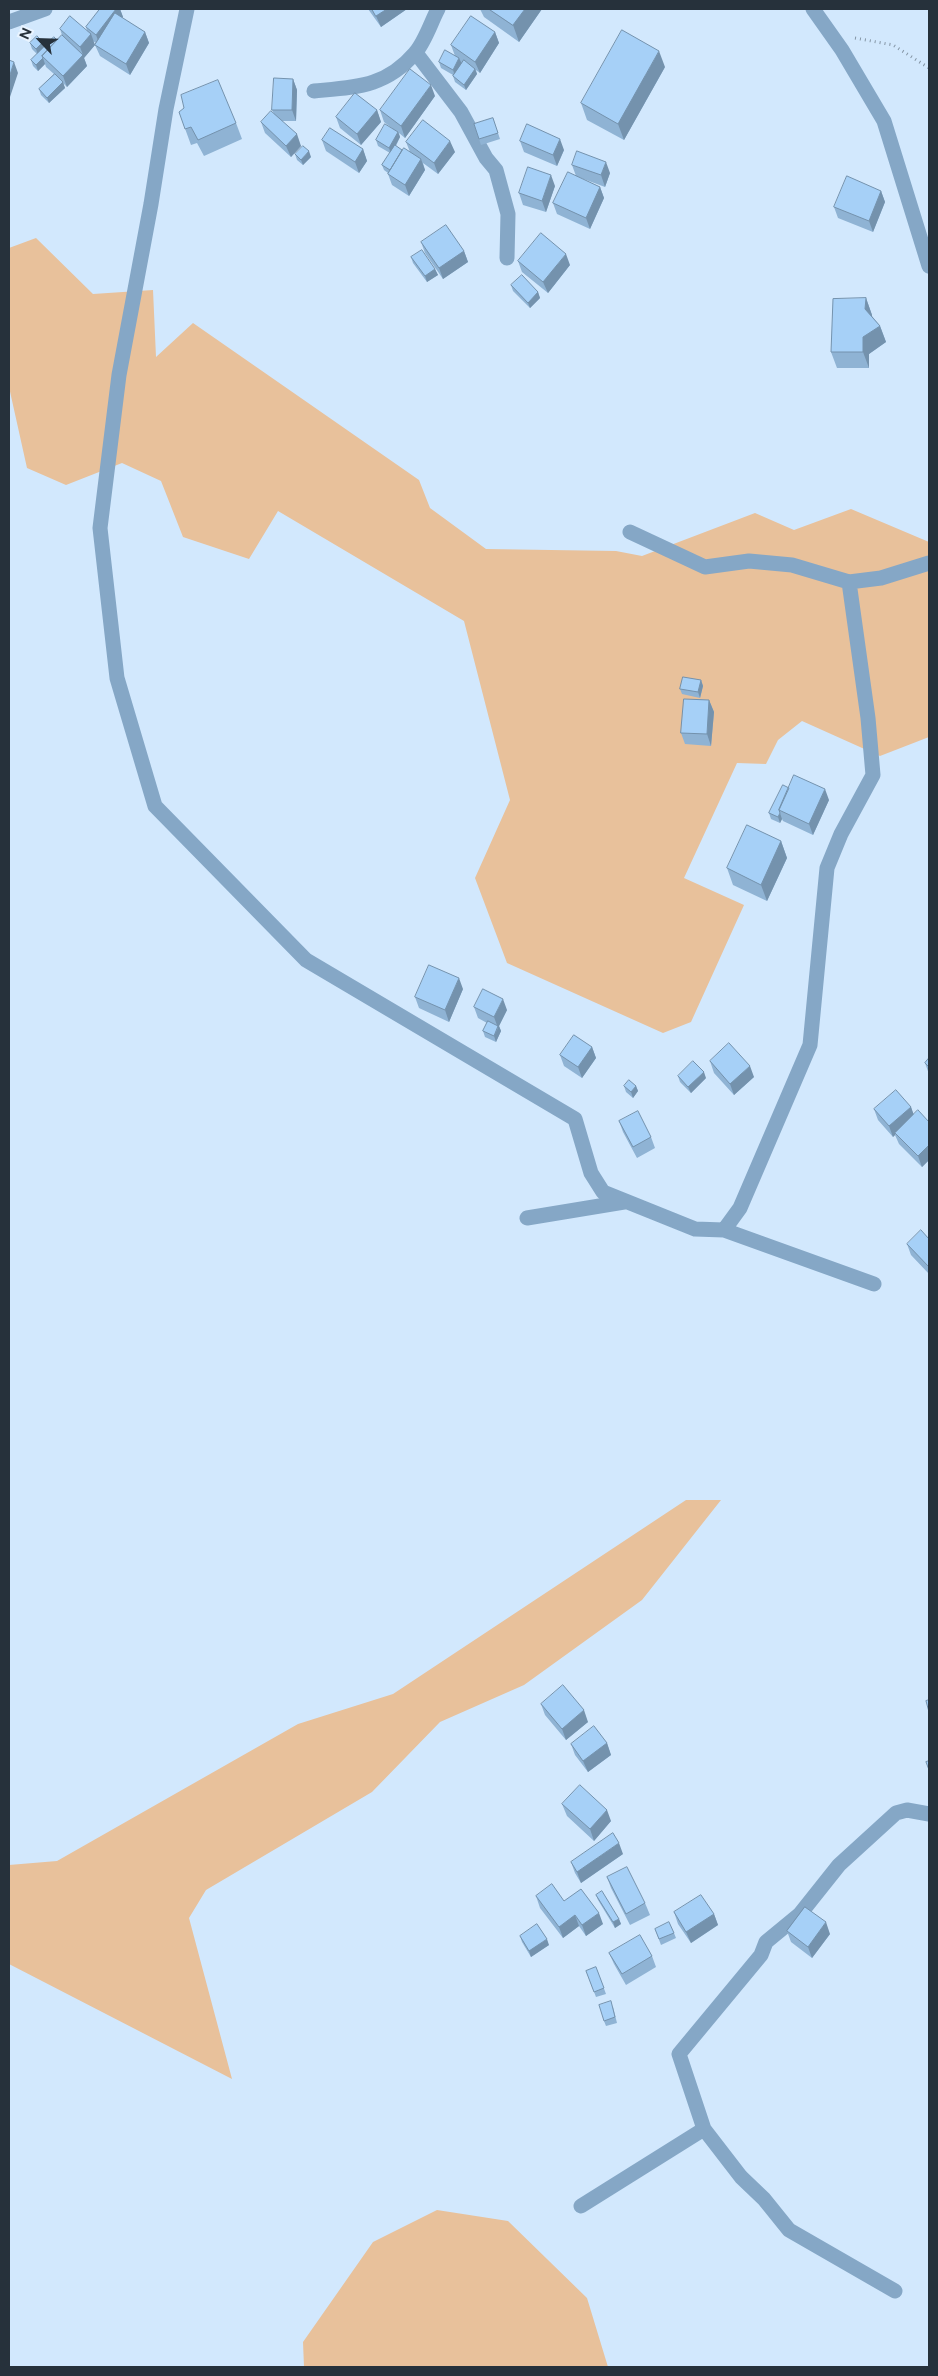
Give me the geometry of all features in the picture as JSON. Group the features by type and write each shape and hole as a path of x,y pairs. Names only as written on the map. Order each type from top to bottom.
{"street":[{"path":"9,22 45,9"},
{"path":"188,9 166,109 151,204 119,375 100,528 117,678 155,806 306,960 575,1119 591,1173 603,1192 695,1229 724,1230 874,1284"},
{"path":"314,91 368,85 388,78 416,52 438,9"},
{"path":"813,9 831,34 884,121 929,266"},
{"path":"416,52 461,112 486,158 496,170 508,214 507,258"},
{"path":"630,532 705,567 750,560 792,565 849,582 881,578 929,563"},
{"path":"724,1230 740,1208 810,1045 827,868 841,834 873,775 868,718 849,582"},
{"path":"527,1218 626,1202"},
{"path":"895,2291 789,2230 764,2199 741,2177 704,2128 678,2054 761,1956 766,1942 800,1914 839,1865 896,1814 907,1810 929,1814"},
{"path":"582,2206 704,2128"}],"path":[{"path":"831,34 893,45 929,68"}],"shaded area":[{"path":"36,238 93,294 153,290 156,357 193,323 419,480 430,508 486,549 616,551 642,556 755,513 794,530 851,509 929,542 929,737 880,756 802,721 778,740 766,764 737,763 684,878 744,905 691,1022 663,1033 507,963 475,878 510,800 464,621 278,511 249,559 183,537 161,481 122,463 66,485 27,468 9,387 9,248"},
{"path":"686,1500 721,1500 642,1600 524,1685 440,1722 372,1792 206,1890 189,1918 232,2079 9,1964 9,1865 57,1861 298,1724 393,1694"},
{"path":"437,2210 508,2221 587,2298 608,2367 304,2367 303,2342 373,2242"}],"building":[{"path":"100,9 116,9 96,35 86,27"},
{"path":"372,9 387,9 376,16"},
{"path":"489,9 525,9 513,25"},
{"path":"115,13 145,32 126,64 95,45"},
{"path":"70,16 91,34 80,47 60,29"},
{"path":"471,16 495,32 475,62 451,45"},
{"path":"622,30 659,51 618,124 581,103"},
{"path":"62,35 83,55 63,76 42,56"},
{"path":"37,36 43,42 36,49 30,43"},
{"path":"54,37 57,40 36,65 31,60"},
{"path":"445,50 459,58 453,70 439,62"},
{"path":"9,60 14,62 9,78"},
{"path":"464,60 475,69 464,85 453,76"},
{"path":"410,69 431,85 401,126 380,110"},
{"path":"55,74 63,82 47,98 39,89"},
{"path":"274,78 293,79 292,110 272,110"},
{"path":"218,80 236,123 198,140 191,127 185,129 179,112 184,108 181,95"},
{"path":"355,93 377,110 357,134 336,117"},
{"path":"271,111 297,134 286,146 261,122"},
{"path":"493,118 498,133 479,139 474,124"},
{"path":"423,120 450,141 434,163 406,142"},
{"path":"385,124 398,132 389,148 376,140"},
{"path":"527,124 560,139 553,155 520,141"},
{"path":"330,128 363,149 355,162 322,140"},
{"path":"395,145 402,150 390,170 382,165"},
{"path":"303,146 309,151 301,160 295,154"},
{"path":"404,148 421,159 405,185 388,174"},
{"path":"577,151 606,162 601,175 572,165"},
{"path":"528,167 551,175 542,201 519,193"},
{"path":"568,172 600,187 586,218 553,203"},
{"path":"847,176 881,191 869,221 834,207"},
{"path":"446,225 464,251 439,268 421,242"},
{"path":"541,233 566,254 543,282 518,261"},
{"path":"422,250 435,269 425,276 411,257"},
{"path":"522,275 538,292 528,303 511,285"},
{"path":"866,298 865,309 880,326 863,337 863,352 831,352 833,299"},
{"path":"683,677 701,680 698,692 680,689"},
{"path":"684,699 709,700 707,734 681,733"},
{"path":"794,775 825,789 809,824 779,810"},
{"path":"783,785 789,788 779,810 778,817 769,813"},
{"path":"747,825 781,841 761,885 727,868"},
{"path":"429,965 459,978 445,1010 415,997"},
{"path":"483,989 503,999 494,1017 474,1007"},
{"path":"488,1021 498,1026 494,1036 483,1031"},
{"path":"574,1035 592,1047 578,1067 560,1055"},
{"path":"729,1043 750,1066 730,1084 710,1061"},
{"path":"929,1058 929,1067 925,1063"},
{"path":"693,1061 704,1072 688,1087 678,1076"},
{"path":"629,1080 636,1086 631,1092 624,1086"},
{"path":"896,1090 911,1107 889,1126 874,1109"},
{"path":"918,1110 929,1122 929,1145 918,1156 895,1133"},
{"path":"638,1111 651,1137 633,1147 619,1121"},
{"path":"921,1230 929,1239 929,1267 907,1244"},
{"path":"563,1685 584,1710 562,1729 541,1704"},
{"path":"929,1700 929,1712 926,1701"},
{"path":"594,1726 607,1743 583,1761 571,1744"},
{"path":"580,1785 607,1810 590,1829 562,1804"},
{"path":"613,1833 619,1843 577,1872 571,1862"},
{"path":"627,1867 645,1903 626,1914 607,1877"},
{"path":"552,1884 564,1901 581,1889 599,1913 582,1925 575,1915 559,1927 536,1896"},
{"path":"602,1891 619,1919 613,1922 596,1895"},
{"path":"701,1895 714,1914 686,1932 674,1912"},
{"path":"805,1907 826,1922 808,1947 787,1931"},
{"path":"669,1922 674,1933 659,1939 655,1929"},
{"path":"537,1924 547,1939 529,1951 520,1936"},
{"path":"640,1935 652,1956 622,1974 609,1953"},
{"path":"596,1967 604,1988 594,1992 586,1971"},
{"path":"611,2001 615,2017 604,2021 599,2005"}]}
